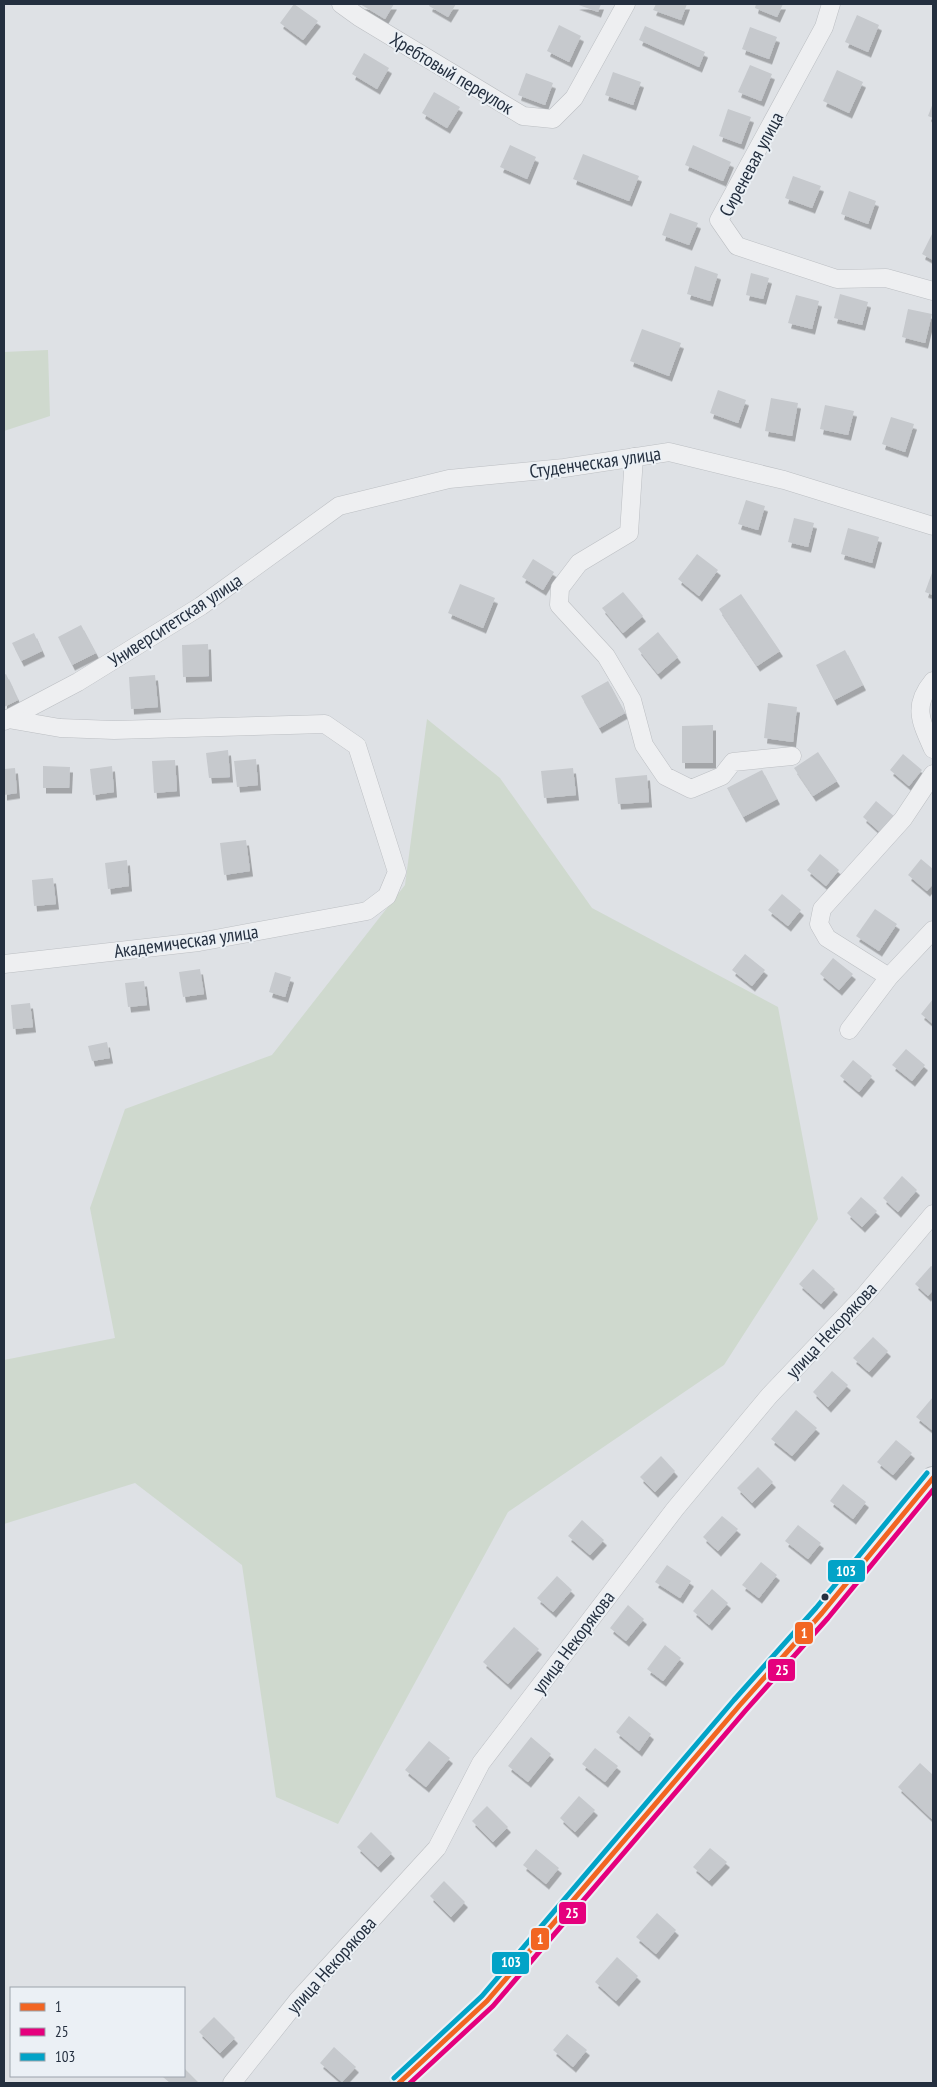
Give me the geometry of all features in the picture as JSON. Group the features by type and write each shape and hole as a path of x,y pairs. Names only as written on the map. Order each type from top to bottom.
{"street":[{"name":"Хребтовый переулок","path":"341,4 359,17 522,116 553,119 574,98 626,4"},
{"name":"Сиреневая улица","path":"831,4 824,27 719,220 737,246 819,274 837,279 886,278 933,291"},
{"name":"Студенческая улица","path":"339,506 449,480 564,468 669,452 784,480 933,526"},
{"path":"634,457 629,533 579,563 560,588 559,604 606,656 632,700 644,745 665,776 690,789 722,776 733,762 792,756"},
{"name":"Университетская улица","path":"6,720 78,682 202,606 339,506"},
{"path":"933,681 924,692 920,714 933,749"},
{"name":"Академическая улица","path":"4,964 199,942 367,911 387,896 397,872 357,746 325,724 114,730 60,728 6,720"},
{"path":"889,977 827,938 819,924 822,909 903,819 933,774"},
{"path":"849,1030 889,977 933,930"},
{"name":"улица Некорякова","path":"232,2083 298,2000 437,1848 481,1763 674,1509 769,1396 864,1296 933,1214"},
{"path":"400,2083 487,2000 740,1705 822,1613 933,1478"}],"shaded area":[{"path":"48,350 50,416 4,431 4,352"},
{"path":"427,719 500,778 592,908 778,1007 818,1219 724,1365 508,1512 338,1824 276,1797 242,1565 135,1483 4,1524 4,1360 115,1338 90,1208 125,1109 272,1055 405,885"}],"building":[{"path":"294,4 318,21 303,40 280,23"},
{"path":"360,4 394,4 385,19"},
{"path":"430,4 456,4 448,17 429,6"},
{"path":"576,4 601,4 598,12"},
{"path":"656,4 687,4 681,20 653,10"},
{"path":"756,4 783,4 777,17 755,8"},
{"path":"857,15 879,25 868,52 845,42"},
{"path":"559,25 581,36 569,62 547,51"},
{"path":"645,26 705,52 699,67 639,40"},
{"path":"750,27 777,37 769,59 742,49"},
{"path":"364,53 389,68 377,89 352,74"},
{"path":"750,65 772,74 761,101 738,92"},
{"path":"837,70 863,82 849,113 823,101"},
{"path":"613,72 641,82 633,105 605,95"},
{"path":"526,73 553,83 545,105 518,95"},
{"path":"434,92 460,107 447,128 422,113"},
{"path":"933,103 933,118 928,116"},
{"path":"728,109 751,117 741,144 719,136"},
{"path":"510,145 536,157 527,179 500,167"},
{"path":"693,145 731,162 723,181 685,165"},
{"path":"583,154 639,176 629,201 573,179"},
{"path":"793,176 821,186 812,208 785,198"},
{"path":"849,191 876,201 868,224 841,214"},
{"path":"670,213 698,223 689,245 662,235"},
{"path":"933,232 933,260 922,254"},
{"path":"695,266 718,274 710,301 687,294"},
{"path":"751,273 769,278 763,299 746,295"},
{"path":"840,294 868,302 862,325 834,318"},
{"path":"796,295 819,301 812,329 788,323"},
{"path":"908,309 932,314 925,343 902,337"},
{"path":"642,329 681,343 669,376 630,361"},
{"path":"718,390 746,400 738,423 710,413"},
{"path":"771,398 798,403 792,436 765,431"},
{"path":"825,405 854,411 848,435 820,429"},
{"path":"891,417 914,424 905,452 882,444"},
{"path":"746,500 765,506 758,530 738,524"},
{"path":"794,518 814,523 808,547 788,542"},
{"path":"848,528 879,537 872,563 841,554"},
{"path":"697,554 718,570 699,596 678,579"},
{"path":"533,559 554,572 543,590 522,577"},
{"path":"933,570 933,595 925,592"},
{"path":"460,584 495,598 483,628 448,613"},
{"path":"623,592 643,616 623,633 602,608"},
{"path":"741,594 780,651 757,666 719,609"},
{"path":"81,625 96,653 72,665 58,637"},
{"path":"658,632 678,657 658,674 638,649"},
{"path":"34,633 42,651 21,661 12,643"},
{"path":"208,644 209,676 183,677 182,645"},
{"path":"845,650 863,685 834,700 816,665"},
{"path":"6,674 18,700 4,707 4,675"},
{"path":"155,675 158,707 131,709 129,677"},
{"path":"608,681 625,713 599,728 581,696"},
{"path":"768,703 797,707 793,742 764,738"},
{"path":"713,725 713,763 682,763 682,726"},
{"path":"228,750 230,777 209,778 206,753"},
{"path":"818,752 837,781 813,796 794,768"},
{"path":"903,754 922,770 909,786 890,770"},
{"path":"256,759 258,785 237,787 234,761"},
{"path":"175,760 177,791 154,793 152,761"},
{"path":"43,766 70,767 69,788 43,788"},
{"path":"112,766 114,792 93,795 90,769"},
{"path":"15,768 17,793 4,795 4,769"},
{"path":"573,768 576,795 544,798 541,771"},
{"path":"762,770 777,799 743,817 727,788"},
{"path":"647,775 649,802 618,804 615,778"},
{"path":"876,801 895,817 882,834 863,817"},
{"path":"246,840 250,871 224,875 220,843"},
{"path":"820,854 839,870 826,886 807,870"},
{"path":"921,859 933,869 933,884 927,891 908,875"},
{"path":"127,860 129,886 108,889 105,863"},
{"path":"53,878 56,904 34,906 32,880"},
{"path":"782,894 801,910 788,926 768,910"},
{"path":"875,909 897,924 879,951 856,936"},
{"path":"745,954 765,970 752,986 732,970"},
{"path":"833,958 853,974 839,990 820,974"},
{"path":"200,969 204,994 183,997 179,972"},
{"path":"275,972 291,977 285,997 269,992"},
{"path":"144,981 147,1005 128,1007 125,983"},
{"path":"933,999 933,1024 921,1014"},
{"path":"30,1003 33,1027 13,1029 11,1005"},
{"path":"107,1042 110,1058 92,1061 88,1046"},
{"path":"906,1049 925,1065 912,1081 892,1065"},
{"path":"853,1060 872,1076 859,1092 840,1076"},
{"path":"902,1176 917,1190 898,1212 883,1198"},
{"path":"861,1197 877,1211 862,1227 847,1213"},
{"path":"931,1266 933,1267 933,1290 928,1296 915,1284"},
{"path":"813,1269 835,1289 821,1304 799,1284"},
{"path":"873,1337 888,1351 869,1372 853,1358"},
{"path":"832,1371 848,1385 828,1407 813,1392"},
{"path":"933,1397 933,1429 932,1430 916,1417"},
{"path":"796,1410 817,1428 792,1456 771,1439"},
{"path":"896,1440 912,1453 893,1475 877,1462"},
{"path":"661,1456 675,1471 655,1492 640,1477"},
{"path":"758,1467 773,1482 752,1503 737,1488"},
{"path":"843,1484 866,1502 853,1519 830,1501"},
{"path":"722,1516 738,1529 718,1551 703,1537"},
{"path":"582,1520 604,1540 590,1555 568,1536"},
{"path":"798,1525 821,1543 808,1559 785,1541"},
{"path":"761,1562 777,1575 759,1598 742,1585"},
{"path":"667,1565 691,1581 680,1598 655,1582"},
{"path":"557,1576 572,1590 553,1612 537,1598"},
{"path":"712,1589 728,1603 709,1625 693,1611"},
{"path":"628,1605 644,1619 626,1641 610,1628"},
{"path":"514,1627 539,1649 508,1684 483,1662"},
{"path":"665,1645 681,1658 663,1681 647,1669"},
{"path":"629,1716 651,1734 639,1751 616,1732"},
{"path":"531,1737 551,1754 528,1782 508,1766"},
{"path":"429,1741 450,1758 426,1787 405,1770"},
{"path":"595,1748 618,1766 605,1782 582,1764"},
{"path":"920,1763 933,1775 933,1820 898,1787"},
{"path":"579,1796 595,1810 575,1832 560,1818"},
{"path":"487,1806 508,1827 493,1842 472,1821"},
{"path":"371,1832 392,1853 378,1867 357,1847"},
{"path":"710,1848 727,1862 709,1881 693,1867"},
{"path":"536,1849 559,1868 546,1884 523,1865"},
{"path":"444,1881 465,1902 451,1917 430,1896"},
{"path":"657,1913 676,1930 656,1954 636,1937"},
{"path":"617,1957 638,1976 616,2001 595,1982"},
{"path":"214,2017 235,2038 220,2053 199,2032"},
{"path":"567,2034 587,2050 573,2067 553,2050"},
{"path":"334,2047 356,2067 342,2082 320,2063"},
{"path":"185,2069 198,2082 197,2083 170,2083 163,2077 185,2077"}],"transit line":[{"name":"103","path":"394,2078 482,1996 734,1700 816,1608 927,1473"},
{"name":"1","path":"399,2083 487,2001 740,1705 822,1613 933,1478"},
{"name":"25","path":"410,2083 493,2006 746,1710 828,1618 933,1490"}]}
